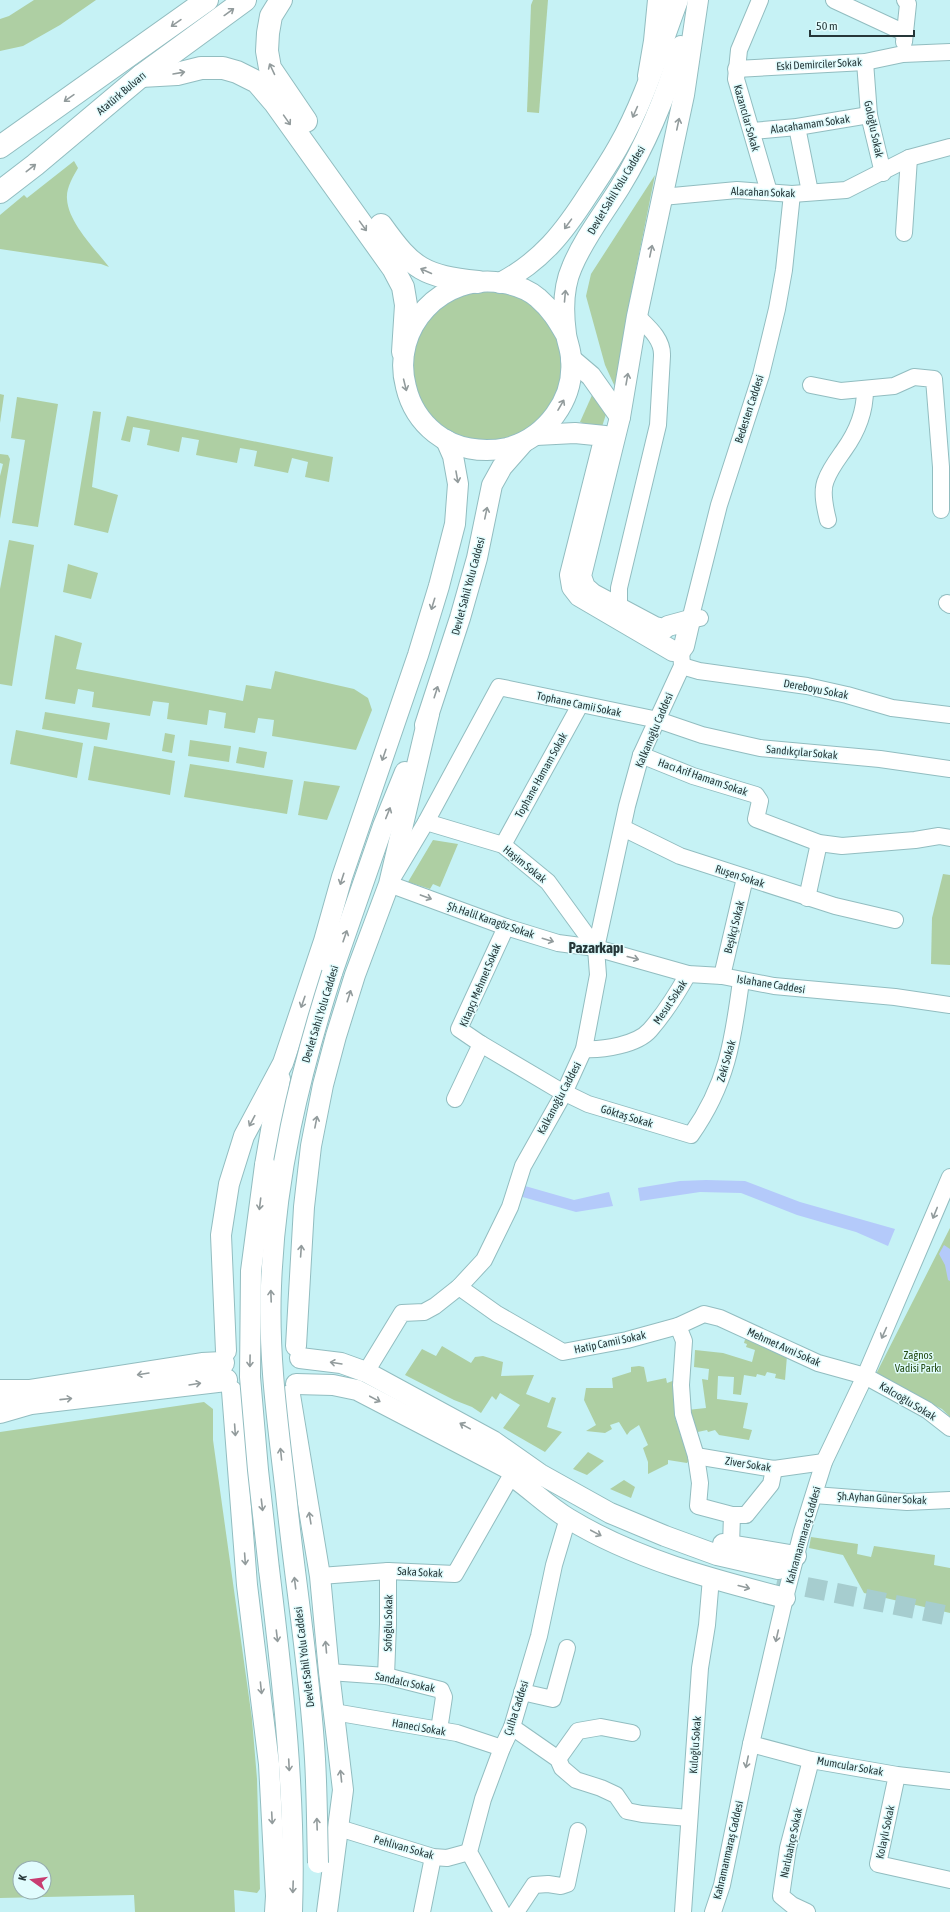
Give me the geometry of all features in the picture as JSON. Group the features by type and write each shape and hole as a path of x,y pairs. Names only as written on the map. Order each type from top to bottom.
{"highway":[{"name":"Atatürk Bulvarı","path":"0,147 207,0"},
{"name":"Atatürk Bulvarı","path":"0,192 35,165 141,76 245,0"},
{"path":"282,0 271,16 267,51 270,68 292,100 396,246 409,259 422,270 437,276 478,282"},
{"path":"649,76 655,42 659,0"},
{"path":"141,76 177,74 201,68 223,68 237,72 257,82 275,103 393,268 403,287 404,293 406,321 403,352"},
{"path":"0,1406 30,1397 227,1371"},
{"path":"0,1391 30,1397"},
{"path":"0,1395 30,1397"},
{"path":"0,1412 30,1397"}],"main road":[{"name":"Devlet Sahil Yolu Caddesi","path":"500,283 520,272 552,246 569,223 618,146 635,111 678,0"},
{"name":"Devlet Sahil Yolu Caddesi","path":"298,1352 304,1207 311,1146 323,1084 355,975 389,884 429,714 477,558 492,485 502,467 530,438 552,420 564,402 570,381 571,359 566,335 564,310 565,292 571,269 589,234 620,187 642,149 659,112 695,0"},
{"path":"695,619 668,626 664,629 655,627 594,594 585,587 581,576 620,417 637,316 684,95 698,0"},
{"name":"Devlet Sahil Yolu Caddesi","path":"566,335 554,314 536,297 515,285 491,281 466,283 444,293 424,308 411,329 403,352 403,377 408,398 419,417 434,432 446,440 460,446 481,450 496,450 517,445 530,438 575,433 605,436"},
{"path":"571,359 592,376 620,417"},
{"path":"605,436 570,576 572,587 579,596 673,651 682,658 684,646 695,619"},
{"name":"Devlet Sahil Yolu Caddesi","path":"292,1912 294,1863 287,1731 258,1470 250,1377 252,1271 265,1165 283,1063 324,941 342,877 422,641 455,524 458,484 454,456 446,440"},
{"name":"Devlet Sahil Yolu Caddesi","path":"322,1912 318,1863 315,1758 273,1376 271,1288 275,1231 283,1162 289,1127 310,1041 332,972 383,826 429,714"},
{"path":"275,1912 276,1896 269,1764 247,1585 227,1371 221,1235 228,1184 244,1136 283,1063"},
{"path":"265,1327 277,1330 288,1336 298,1352 301,1372 293,1389 278,1402 266,1405 253,1404 242,1399 227,1371 232,1341 242,1333 253,1328 265,1327"},
{"path":"298,1352 341,1363 366,1372 614,1528 660,1548 780,1583"},
{"path":"293,1389 333,1385 357,1390 488,1449 668,1526 715,1542 796,1556"},
{"path":"293,1389 320,1576 329,1672 343,1790 327,1912"},
{"path":"488,1449 511,1476 568,1518 604,1538 658,1560 711,1578 780,1583"}],"street":[{"name":"Kazancılar Sokak","path":"760,0 739,50 736,79 769,192"},
{"path":"834,0 905,33"},
{"path":"903,54 908,4 905,0"},
{"name":"Eski Demirciler Sokak","path":"736,69 865,62 903,54 950,52"},
{"name":"Goloğlu Sokak","path":"865,62 869,115 883,172"},
{"name":"Alacahamam Sokak","path":"752,131 797,127 869,115"},
{"path":"797,127 810,192"},
{"name":"Alacahan Sokak","path":"662,197 737,190 792,194 846,190 909,158 950,147"},
{"path":"904,232 909,158"},
{"name":"Bedesten Caddesi","path":"695,619 719,505 761,374 777,309 784,270 792,194"},
{"path":"619,608 619,588 658,426 662,363 662,350 654,333 637,316"},
{"path":"811,385 841,392 894,386 914,377 934,379 945,468 941,510"},
{"path":"828,520 825,505 825,481 857,430 864,409 866,390"},
{"path":"605,436 620,417"},
{"name":"Dereboyu Sokak","path":"682,658 699,671 807,686 847,695 892,708 950,715"},
{"name":"Kalkanoğlu Caddesi","path":"366,1372 402,1313 424,1312 435,1306 459,1287 484,1260 510,1207 523,1166 564,1093 584,1049 598,975 596,948 641,756 658,720 682,658"},
{"name":"Tophane Camii Sokak","path":"426,822 499,687 658,720"},
{"path":"950,704 950,715"},
{"name":"Tophane Hamam Sokak","path":"503,845 580,705"},
{"name":"Sandıkçılar Sokak","path":"658,720 702,735 760,748 880,759 950,768"},
{"name":"Hacı Arif Hamam Sokak","path":"641,756 693,776 756,795 760,801 756,819 819,843 842,846 915,840 939,836 950,838"},
{"path":"389,884 426,822"},
{"name":"Haşim Sokak","path":"426,822 503,845 548,882 596,948"},
{"name":"Ruşen Sokak","path":"623,828 680,856 745,878 835,906 895,920"},
{"path":"807,898 819,843"},
{"name":"Beşikçi Sokak","path":"722,976 745,878"},
{"name":"Şh.Halil Karagöz Sokak","path":"389,884 506,927 558,943 596,948"},
{"name":"Kitapçı Mehmet Sokak","path":"481,1044 459,1029 506,927"},
{"name":"Islahane Caddesi","path":"596,948 688,974 722,976 741,981 774,986 895,997 950,1005"},
{"name":"Mesut Sokak","path":"584,1049 598,1050 626,1044 650,1031 676,996 688,974"},
{"name":"Zeki Sokak","path":"691,1135 707,1113 716,1095 725,1070 735,1032 741,981"},
{"path":"455,1099 481,1044"},
{"name":"Göktaş Sokak","path":"481,1044 564,1093 588,1104 691,1135"},
{"name":"Kahramanmaraş Caddesi","path":"713,1912 722,1885 751,1744 780,1583 796,1556 824,1462 865,1376 921,1249 950,1177"},
{"name":"Hatip Camii Sokak","path":"459,1287 497,1314 563,1352 628,1340 678,1326 704,1314"},
{"name":"Mehmet Avni Sokak","path":"704,1314 720,1318 818,1363 865,1376"},
{"path":"678,1326 684,1341 681,1385 683,1414 696,1456 700,1483 698,1506 732,1515 746,1515 771,1484 774,1469"},
{"name":"Kalcıoğlu Sokak","path":"865,1376 927,1410 950,1428"},
{"name":"Ziver Sokak","path":"696,1456 774,1469 824,1462"},
{"name":"Saka Sokak","path":"320,1576 388,1571 455,1574 511,1476"},
{"name":"Şh.Ayhan Güner Sokak","path":"814,1495 907,1502 950,1500"},
{"path":"731,1545 732,1515"},
{"name":"Çulha Caddesi","path":"469,1852 483,1799 502,1748 512,1727 538,1636 554,1565 568,1518"},
{"name":"Sofoğlu Sokak","path":"386,1676 388,1571"},
{"name":"Kuloğlu Sokak","path":"683,1912 700,1668 707,1625 711,1578"},
{"path":"522,1692 553,1699 567,1648"},
{"name":"Sandalcı Sokak","path":"329,1672 386,1676 441,1690 444,1696 439,1730"},
{"name":"Haneci Sokak","path":"334,1712 457,1733 502,1748"},
{"path":"512,1727 558,1759 562,1768 576,1780 616,1795 627,1811 642,1814 689,1818"},
{"path":"558,1759 578,1731 601,1727 632,1733"},
{"name":"Mumcular Sokak","path":"751,1744 811,1760 897,1775 950,1781"},
{"name":"Narlıbahçe Sokak","path":"807,1912 792,1905 781,1896 788,1848 811,1760"},
{"name":"Kolaylı Sokak","path":"897,1775 878,1864 950,1880"},
{"name":"Pehlivan Sokak","path":"339,1828 433,1857 447,1858 469,1852"},
{"path":"516,1912 534,1885 548,1884 561,1886 567,1884 578,1831"},
{"path":"469,1852 502,1912"},
{"path":"422,1912 433,1857"}],"green space":[{"path":"34,0 96,0 60,25 23,46 0,51 0,19 9,16"},
{"path":"533,0 548,0 539,113 527,112 531,5"},
{"path":"74,161 78,168 70,183 67,195 69,208 72,217 83,235 109,267 101,264 0,249 0,215 24,195 27,198"},
{"path":"655,175 627,314 615,387 605,365 586,296 591,274"},
{"path":"511,290 553,322 566,373 545,420 501,444 452,438 417,402 409,353 418,327 458,292"},
{"path":"593,393 607,411 601,430 580,422"},
{"path":"0,394 4,395 0,423"},
{"path":"17,397 58,404 38,527 12,523 25,440 11,438"},
{"path":"93,411 101,412 92,487 118,495 108,533 74,525"},
{"path":"127,416 333,457 329,482 305,477 308,462 292,458 288,473 254,466 257,451 240,448 237,463 196,455 199,440 182,437 179,452 147,445 150,430 133,427 130,442 121,440"},
{"path":"0,454 8,455 10,459 0,519 0,476 3,464 0,463"},
{"path":"9,540 34,545 12,686 0,684 0,589"},
{"path":"68,564 98,573 91,599 63,592"},
{"path":"55,635 82,643 76,669 243,701 246,685 271,689 275,671 354,689 368,698 372,710 356,750 272,736 274,720 258,718 255,733 224,728 226,713 209,710 207,725 167,719 169,703 153,701 150,716 92,707 94,692 78,689 75,704 45,699"},
{"path":"45,712 110,723 107,740 42,729"},
{"path":"16,730 83,743 77,778 10,764"},
{"path":"165,733 175,735 172,753 162,751"},
{"path":"190,740 231,746 229,762 188,756"},
{"path":"94,746 175,761 170,795 88,780"},
{"path":"239,747 267,752 264,768 236,763"},
{"path":"190,764 293,780 287,814 184,797"},
{"path":"304,781 340,786 327,820 298,815"},
{"path":"433,840 458,844 440,887 433,884 430,889 408,882"},
{"path":"943,874 950,875 950,965 931,964 932,918"},
{"name":"Zağnos Vadisi Parkı","path":"950,1228 950,1417 942,1409 875,1376"},
{"path":"746,1336 787,1356 785,1380 775,1378 776,1374 767,1372 765,1376 757,1374 756,1377 744,1375 741,1395 733,1394 734,1377 718,1376 717,1399 748,1403 743,1428 752,1430 749,1440 719,1435 715,1430 693,1433 687,1410 706,1408 702,1379 708,1380 709,1369 694,1367 695,1350 723,1353 752,1362 755,1350 746,1347 747,1344 744,1343"},
{"path":"442,1346 471,1363 475,1357 483,1356 503,1362 501,1376 534,1375 526,1394 549,1403 552,1397 556,1398 547,1427 562,1432 545,1452 503,1428 520,1405 500,1393 496,1400 492,1396 481,1413 472,1407 454,1400 405,1375 422,1349 436,1356"},
{"path":"631,1367 644,1367 647,1382 666,1378 667,1383 678,1379 675,1418 690,1459 687,1463 668,1460 668,1464 648,1474 648,1462 643,1448 648,1445 639,1425 627,1435 619,1422 610,1425 612,1429 605,1433 586,1431 596,1425 584,1400 586,1388 613,1388 612,1378 631,1372"},
{"path":"204,1402 213,1409 213,1440 252,1719 257,1779 260,1889 257,1893 234,1890 235,1912 135,1912 134,1895 52,1897 52,1860 12,1860 12,1898 0,1898 0,1432"},
{"path":"588,1452 604,1461 587,1475 573,1469"},
{"path":"624,1480 635,1487 631,1498 610,1489"},
{"path":"811,1537 858,1544 857,1554 871,1557 874,1546 935,1555 934,1565 950,1568 950,1613 864,1593 843,1555 809,1548"}],"water":[{"path":"680,1181 745,1181 800,1202 895,1229 888,1246 856,1232 797,1215 741,1193 700,1192 640,1201 638,1188"},
{"path":"525,1186 574,1200 609,1192 613,1206 576,1212 519,1196"},
{"path":"944,1245 950,1249 950,1281 948,1280 945,1265 939,1254"}],"tunnel":[{"path":"777,1581 950,1616"}],"district":[{"name":"Pazarkapı","path":"596,947"}]}
